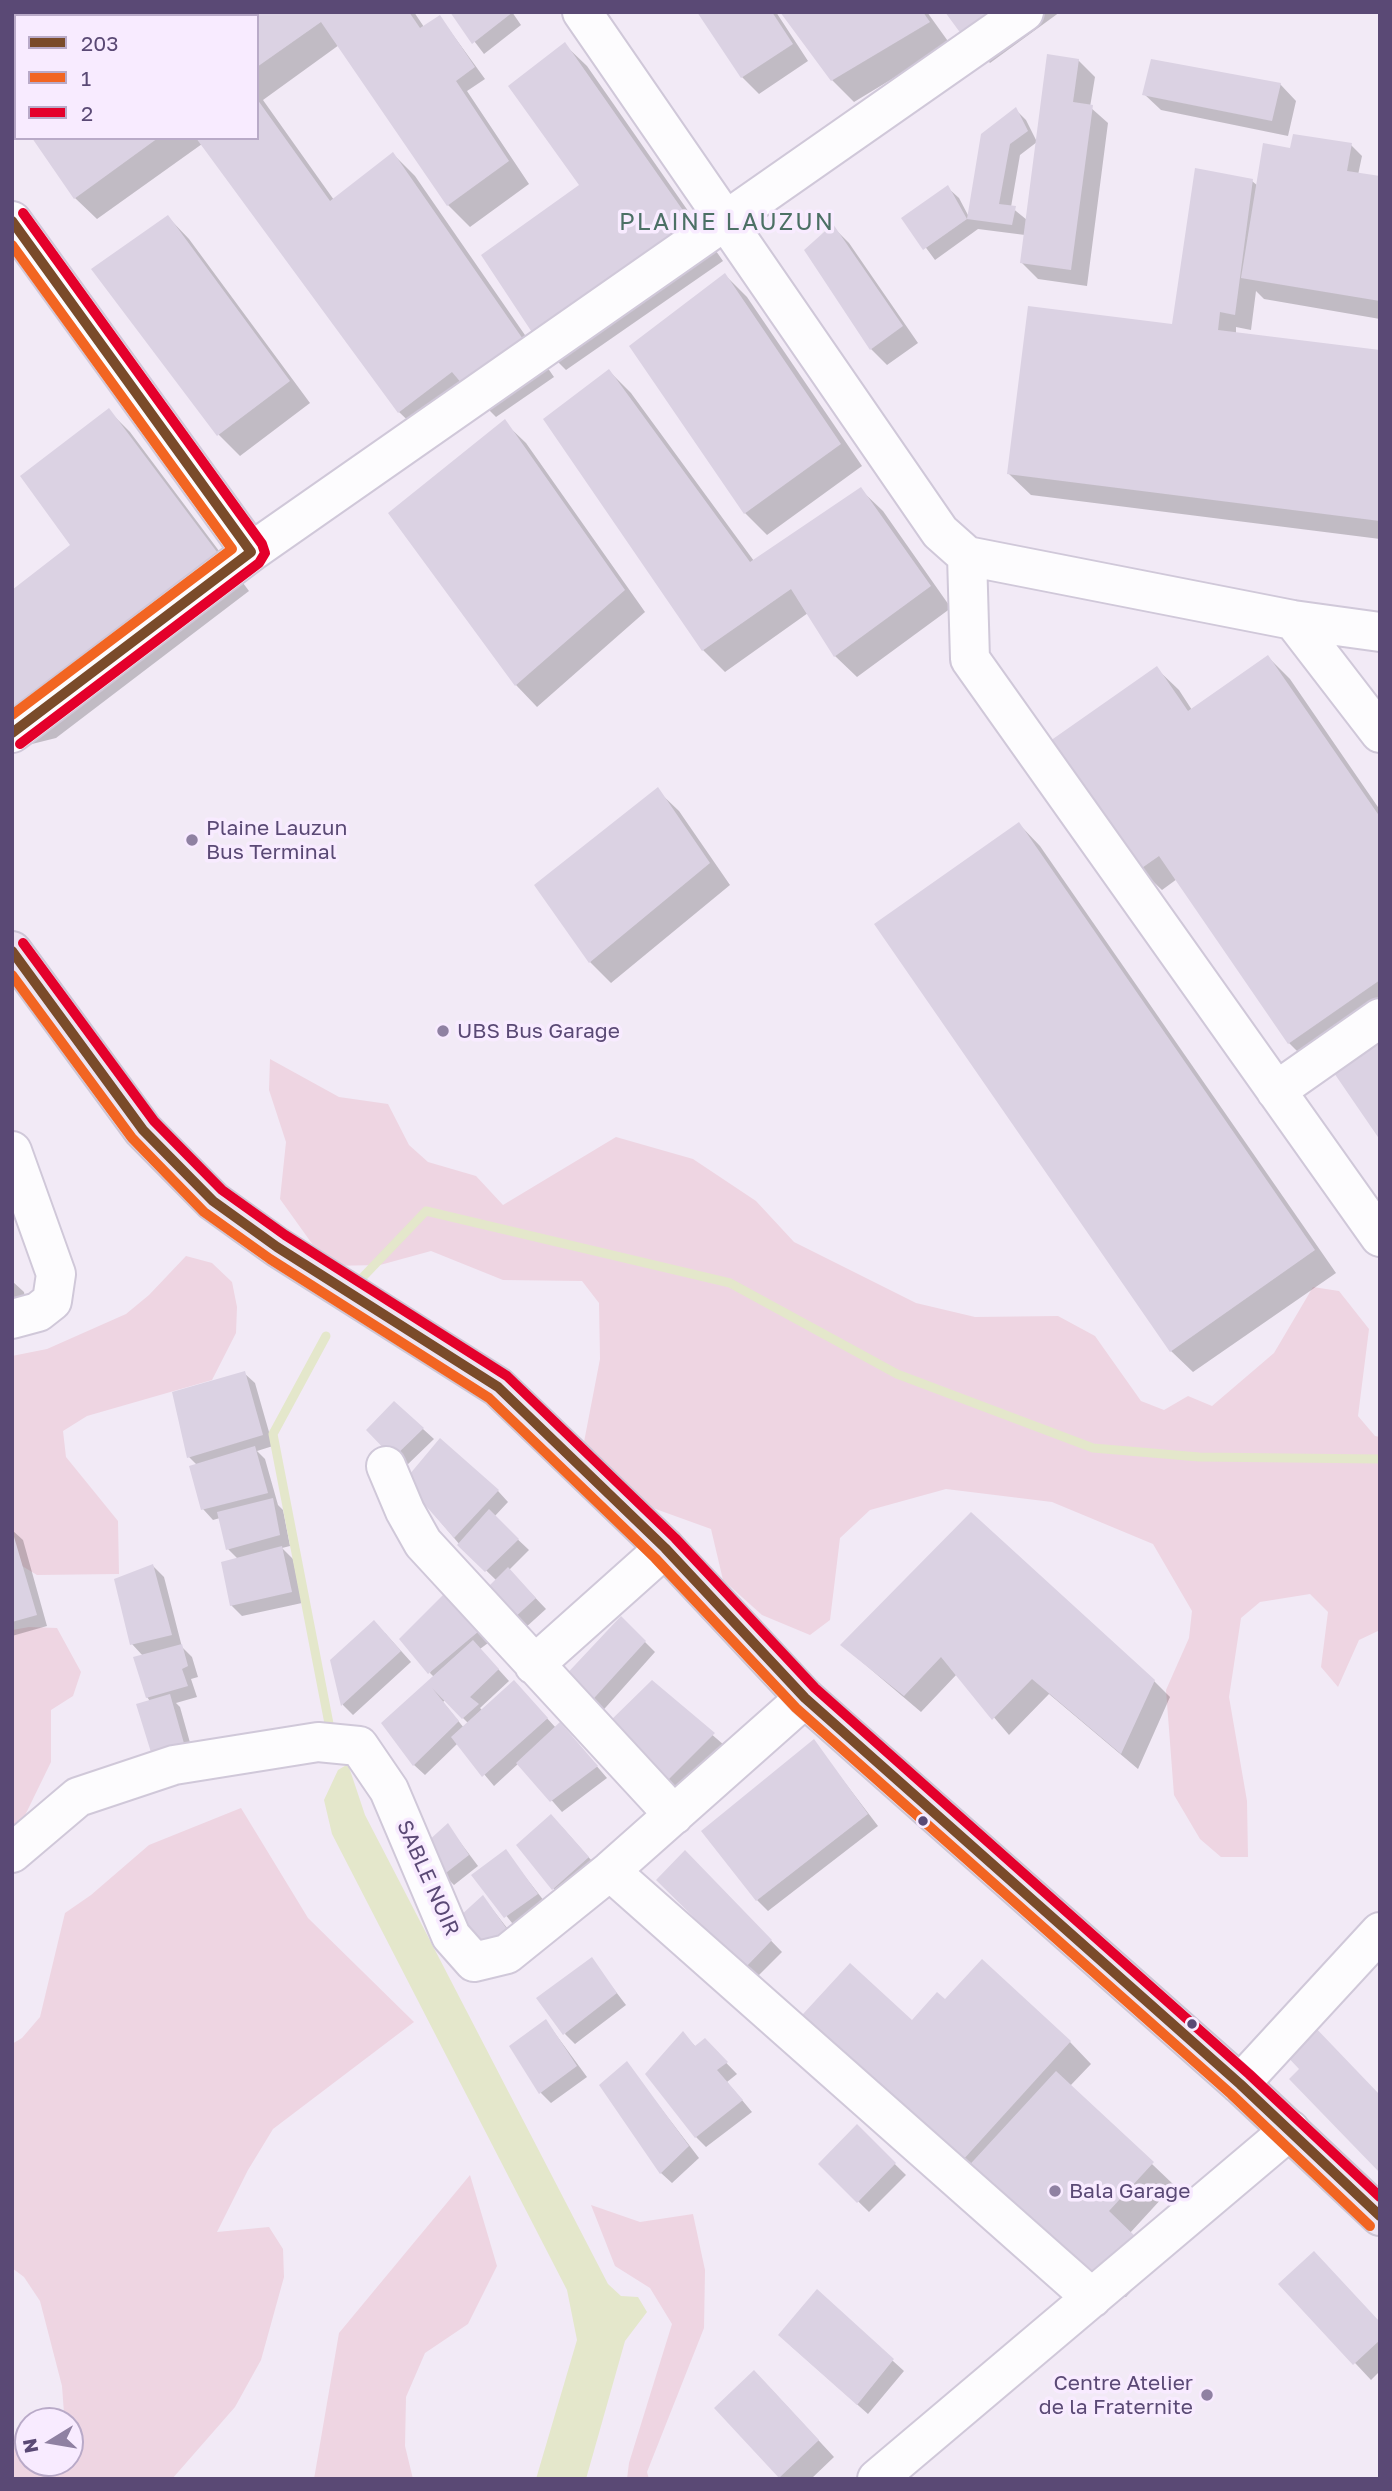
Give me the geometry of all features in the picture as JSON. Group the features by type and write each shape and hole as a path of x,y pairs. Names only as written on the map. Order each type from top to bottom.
{"main road":[{"path":"12,951 143,1130 213,1201 277,1247 498,1387 665,1548 805,1698 1240,2084 1380,2216"}],"street":[{"path":"582,12 940,532 967,556 1293,620 1380,632"},
{"path":"12,733 251,552 1024,12"},
{"path":"12,221 251,552"},
{"path":"967,556 970,659 1380,1237"},
{"path":"1293,620 1380,733"},
{"path":"1276,1091 1380,1018"},
{"path":"12,1151 56,1274 52,1301 38,1312 12,1319"},
{"path":"386,1466 405,1511 423,1543 674,1815"},
{"path":"534,1665 665,1548"},
{"name":"SABLE NOIR","path":"12,1853 78,1797 174,1765 318,1742 359,1746 389,1790 451,1936 474,1962 507,1954 610,1871 805,1698"},
{"path":"610,1871 1092,2298"},
{"path":"1240,2084 1380,1932"},
{"path":"877,2479 1290,2130"}],"shaded area":[{"path":"270,1059 339,1097 388,1104 409,1145 428,1162 476,1176 503,1205 616,1137 693,1159 756,1201 794,1242 916,1303 975,1317 1058,1316 1095,1336 1141,1401 1164,1410 1188,1396 1212,1406 1274,1353 1313,1287 1339,1291 1369,1329 1358,1416 1375,1436 1380,1437 1380,1630 1359,1640 1338,1687 1321,1667 1328,1612 1310,1594 1260,1602 1241,1618 1229,1697 1247,1801 1248,1857 1221,1857 1200,1839 1174,1795 1166,1690 1189,1638 1192,1611 1153,1544 1052,1502 946,1489 870,1510 840,1538 830,1620 810,1635 762,1615 723,1580 711,1529 639,1503 598,1468 584,1442 600,1359 599,1303 582,1281 503,1280 431,1251 380,1265 328,1266 280,1199 286,1142 269,1090"},
{"path":"186,1256 212,1263 232,1282 237,1307 236,1333 212,1380 87,1416 63,1431 66,1457 118,1521 119,1574 37,1575 12,1560 12,1356 47,1349 126,1314 149,1295"},
{"path":"29,1627 57,1628 81,1672 73,1696 51,1710 51,1762 12,1842 12,1630"},
{"path":"348,1764 365,1815 608,2284 621,2296 638,2297 647,2312 625,2341 586,2479 536,2479 577,2340 567,2290 332,1834 324,1800 338,1770"},
{"path":"241,1808 308,1918 414,2022 273,2129 248,2170 217,2232 269,2227 283,2249 284,2277 261,2360 235,2407 172,2479 12,2479 12,2435 14,2477 84,2477 84,2407 64,2407 62,2386 40,2301 24,2277 12,2268 12,2044 22,2038 40,2017 65,1913 91,1895 149,1845"},
{"path":"470,2175 497,2266 468,2324 425,2353 406,2397 405,2446 413,2479 314,2479 339,2333"},
{"path":"591,2205 640,2222 693,2214 705,2270 704,2328 647,2472 649,2479 627,2479 629,2463 672,2324 650,2288 615,2266"}],"building":[{"path":"12,12 37,12 14,14 12,32"},
{"path":"117,12 409,12 420,28 440,15 475,67 456,81 509,161 447,206 321,22 259,66 259,14"},
{"path":"450,12 513,12 472,44"},
{"path":"697,12 772,12 793,44 741,78"},
{"path":"780,12 923,12 930,22 831,81"},
{"path":"945,12 1009,12 967,42"},
{"path":"565,42 703,239 543,349 481,255 579,185 508,86"},
{"path":"1047,54 1079,59 1073,102 1093,105 1071,270 1020,263"},
{"path":"1151,59 1281,83 1272,121 1142,95"},
{"path":"259,102 330,201 393,152 534,355 473,397 452,372 398,413 197,140 259,140"},
{"path":"1016,107 1028,131 1010,144 999,204 1016,206 1012,225 967,219 981,134"},
{"path":"1293,134 1352,143 1347,171 1380,176 1380,301 1241,278 1263,143 1290,148"},
{"path":"33,140 155,140 74,199"},
{"path":"1195,168 1253,179 1235,315 1220,312 1218,330 1380,350 1380,521 1007,474 1028,306 1172,324"},
{"path":"948,185 967,219 923,250 901,218"},
{"path":"168,215 290,381 217,436 91,269"},
{"path":"833,224 903,326 870,350 804,250"},
{"path":"725,273 841,444 744,514 629,346"},
{"path":"609,369 750,562 861,487 931,586 834,657 791,589 702,651 543,419"},
{"path":"109,408 229,568 12,722 12,590 70,545 20,476"},
{"path":"505,419 625,590 515,686 388,513"},
{"path":"1268,655 1380,817 1380,980 1288,1044 1159,856 1139,870 1050,741 1157,666 1188,711"},
{"path":"658,787 710,863 589,963 534,885"},
{"path":"1019,822 1315,1250 1170,1352 874,924"},
{"path":"1380,1038 1380,1140 1332,1070"},
{"path":"245,1371 263,1435 187,1458 172,1392"},
{"path":"394,1401 424,1428 393,1458 366,1430"},
{"path":"440,1438 499,1490 454,1538 404,1481"},
{"path":"255,1446 268,1493 201,1510 189,1466"},
{"path":"273,1498 280,1535 226,1550 217,1512"},
{"path":"489,1509 519,1539 485,1572 457,1545"},
{"path":"971,1512 1155,1680 1121,1754 1032,1679 992,1720 941,1657 904,1696 840,1645"},
{"path":"12,1530 37,1615 12,1622"},
{"path":"282,1546 292,1592 230,1606 221,1562"},
{"path":"153,1564 172,1635 130,1645 114,1579"},
{"path":"508,1567 536,1598 501,1630 474,1601"},
{"path":"445,1593 479,1631 428,1674 399,1639"},
{"path":"621,1616 646,1641 586,1707 560,1681"},
{"path":"374,1620 401,1651 341,1706 330,1660"},
{"path":"473,1640 499,1669 470,1697 479,1704 462,1719 432,1688 459,1721 413,1766 381,1723"},
{"path":"182,1644 188,1666 182,1669 188,1686 146,1698 133,1657"},
{"path":"514,1680 548,1718 482,1777 451,1737"},
{"path":"652,1680 715,1733 664,1784 607,1724"},
{"path":"170,1694 187,1754 154,1762 136,1704"},
{"path":"560,1722 598,1766 550,1802 516,1763"},
{"path":"814,1739 868,1814 756,1901 701,1831"},
{"path":"551,1814 589,1857 552,1890 516,1845"},
{"path":"448,1823 469,1855 442,1876 427,1842"},
{"path":"506,1849 538,1894 504,1918 471,1875"},
{"path":"685,1850 772,1940 745,1968 656,1880"},
{"path":"483,1895 511,1935 482,1951 460,1916"},
{"path":"592,1957 617,1993 563,2035 536,1998"},
{"path":"982,1959 1071,2041 952,2172 792,2026 850,1963 912,2020 937,1992 945,1999"},
{"path":"546,2019 577,2066 539,2094 509,2046"},
{"path":"1311,2023 1380,2095 1380,2173 1289,2079 1299,2069 1282,2051"},
{"path":"683,2031 695,2046 705,2038 728,2062 717,2070 743,2100 695,2138 645,2074"},
{"path":"627,2061 689,2146 660,2174 599,2085"},
{"name":"Bala Garage","path":"1056,2071 1154,2162 1109,2211 1138,2239 1104,2276 1075,2277 963,2172"},
{"path":"857,2124 896,2163 857,2203 818,2164"},
{"path":"1314,2251 1380,2322 1380,2340 1353,2365 1278,2284"},
{"path":"817,2289 894,2359 857,2405 778,2335"},
{"path":"754,2370 819,2440 779,2478 714,2408"}],"waterway":[{"path":"360,1280 426,1211 730,1283 897,1374 1093,1448 1199,1457 1380,1459"},
{"path":"326,1336 273,1434 331,1734"}],"transit line":[{"name":"2","path":"20,744 259,563 265,553 262,544 23,213"},
{"name":"203","path":"12,221 251,552 12,733"},
{"name":"1","path":"12,245 232,549 12,715"},
{"name":"2","path":"23,943 154,1121 222,1190 285,1235 507,1376 675,1538 815,1688 1249,2074 1380,2197"},
{"name":"203","path":"12,951 143,1130 213,1201 277,1247 498,1387 665,1548 805,1698 1240,2084 1380,2216"},
{"name":"1","path":"12,975 132,1138 204,1212 270,1259 489,1398 655,1558 796,1708 1231,2094 1370,2226"}],"place":[{"name":"Plaine Lauzun Bus Terminal","path":"192,840"},
{"name":"UBS Bus Garage","path":"443,1031"},
{"name":"Bala Garage","path":"1055,2191"},
{"name":"Centre Atelier de la Fraternite","path":"1207,2395"}],"district":[{"name":"PLAINE LAUZUN","path":"727,222"}]}
